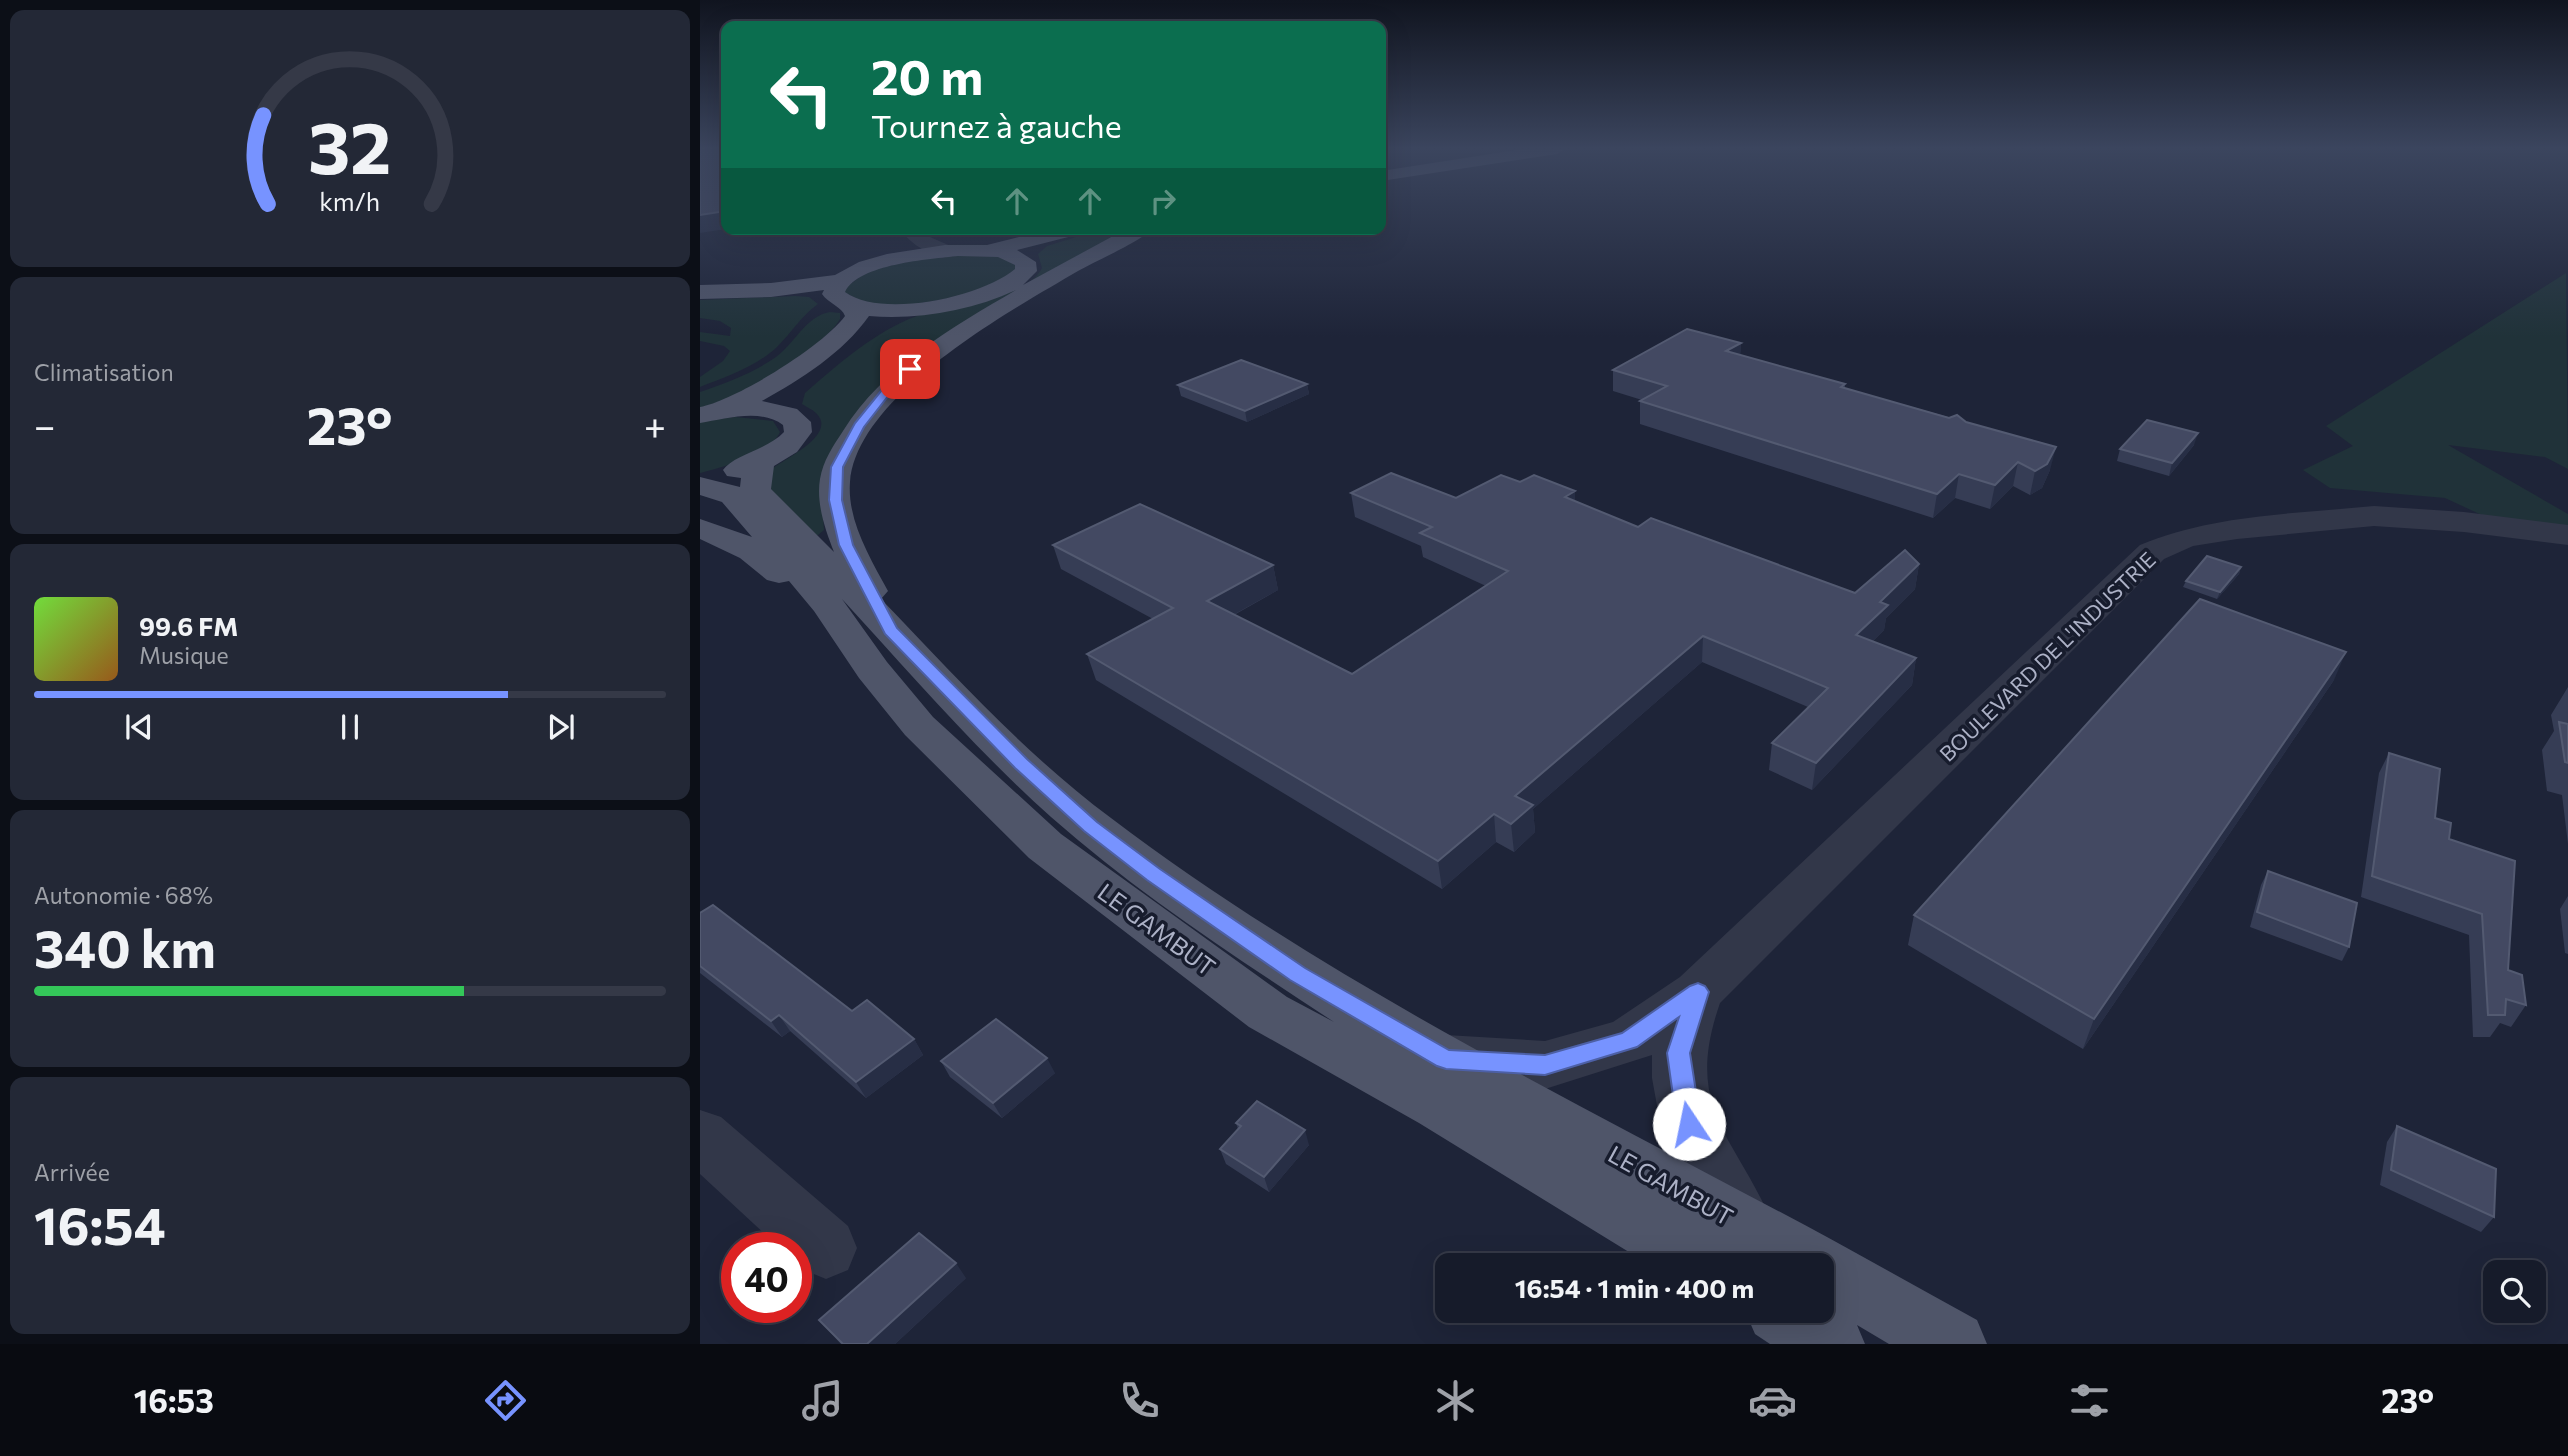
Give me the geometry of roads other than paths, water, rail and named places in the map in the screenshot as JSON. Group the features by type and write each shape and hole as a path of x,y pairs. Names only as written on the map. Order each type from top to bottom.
{"main road":[{"path":"842,294 864,268 900,258 946,251 988,250 1051,235"},
{"path":"1021,258 1045,244 1076,235"},
{"path":"882,650 846,545 836,500 837,467 859,426 893,385 938,348 1060,272 1131,235"},
{"path":"700,294 842,294 877,310 924,308 972,299 1009,285 1026,271 1026,262 1021,258 988,250"},
{"path":"707,414 766,388 842,334 856,320 857,313 842,294"},
{"path":"779,412 789,395 853,346 883,326 924,308"},
{"path":"700,480 723,475 760,461 790,443 798,432 797,422 779,412 749,410 707,414"},
{"path":"760,461 755,482 757,491 882,650"},
{"name":"LE GAMBUT","path":"700,486 733,495 827,604 1021,764 1091,827 1153,874 1298,974 1446,1059 1724,1245"},
{"path":"700,528 737,541 767,561 882,650"},
{"name":"LE GAMBUT","path":"882,650 919,726 1045,846 1268,1012 1604,1201 1724,1245 1761,1253"},
{"path":"1834,1276 1953,1344"},
{"path":"1797,1323 1831,1344"}],"street":[{"path":"900,258 912,235"},
{"path":"915,235 946,251"},
{"name":"BOULEVARD DE L'INDUSTRIE","path":"1446,1059 1545,1065 1629,1041 1698,992 2152,552 2185,538 2237,529 2374,516 2464,522 2568,535"},
{"path":"1698,992 1679,1053 1689,1124 1707,1165 1724,1245"},
{"path":"700,1136 826,1248"}]}
